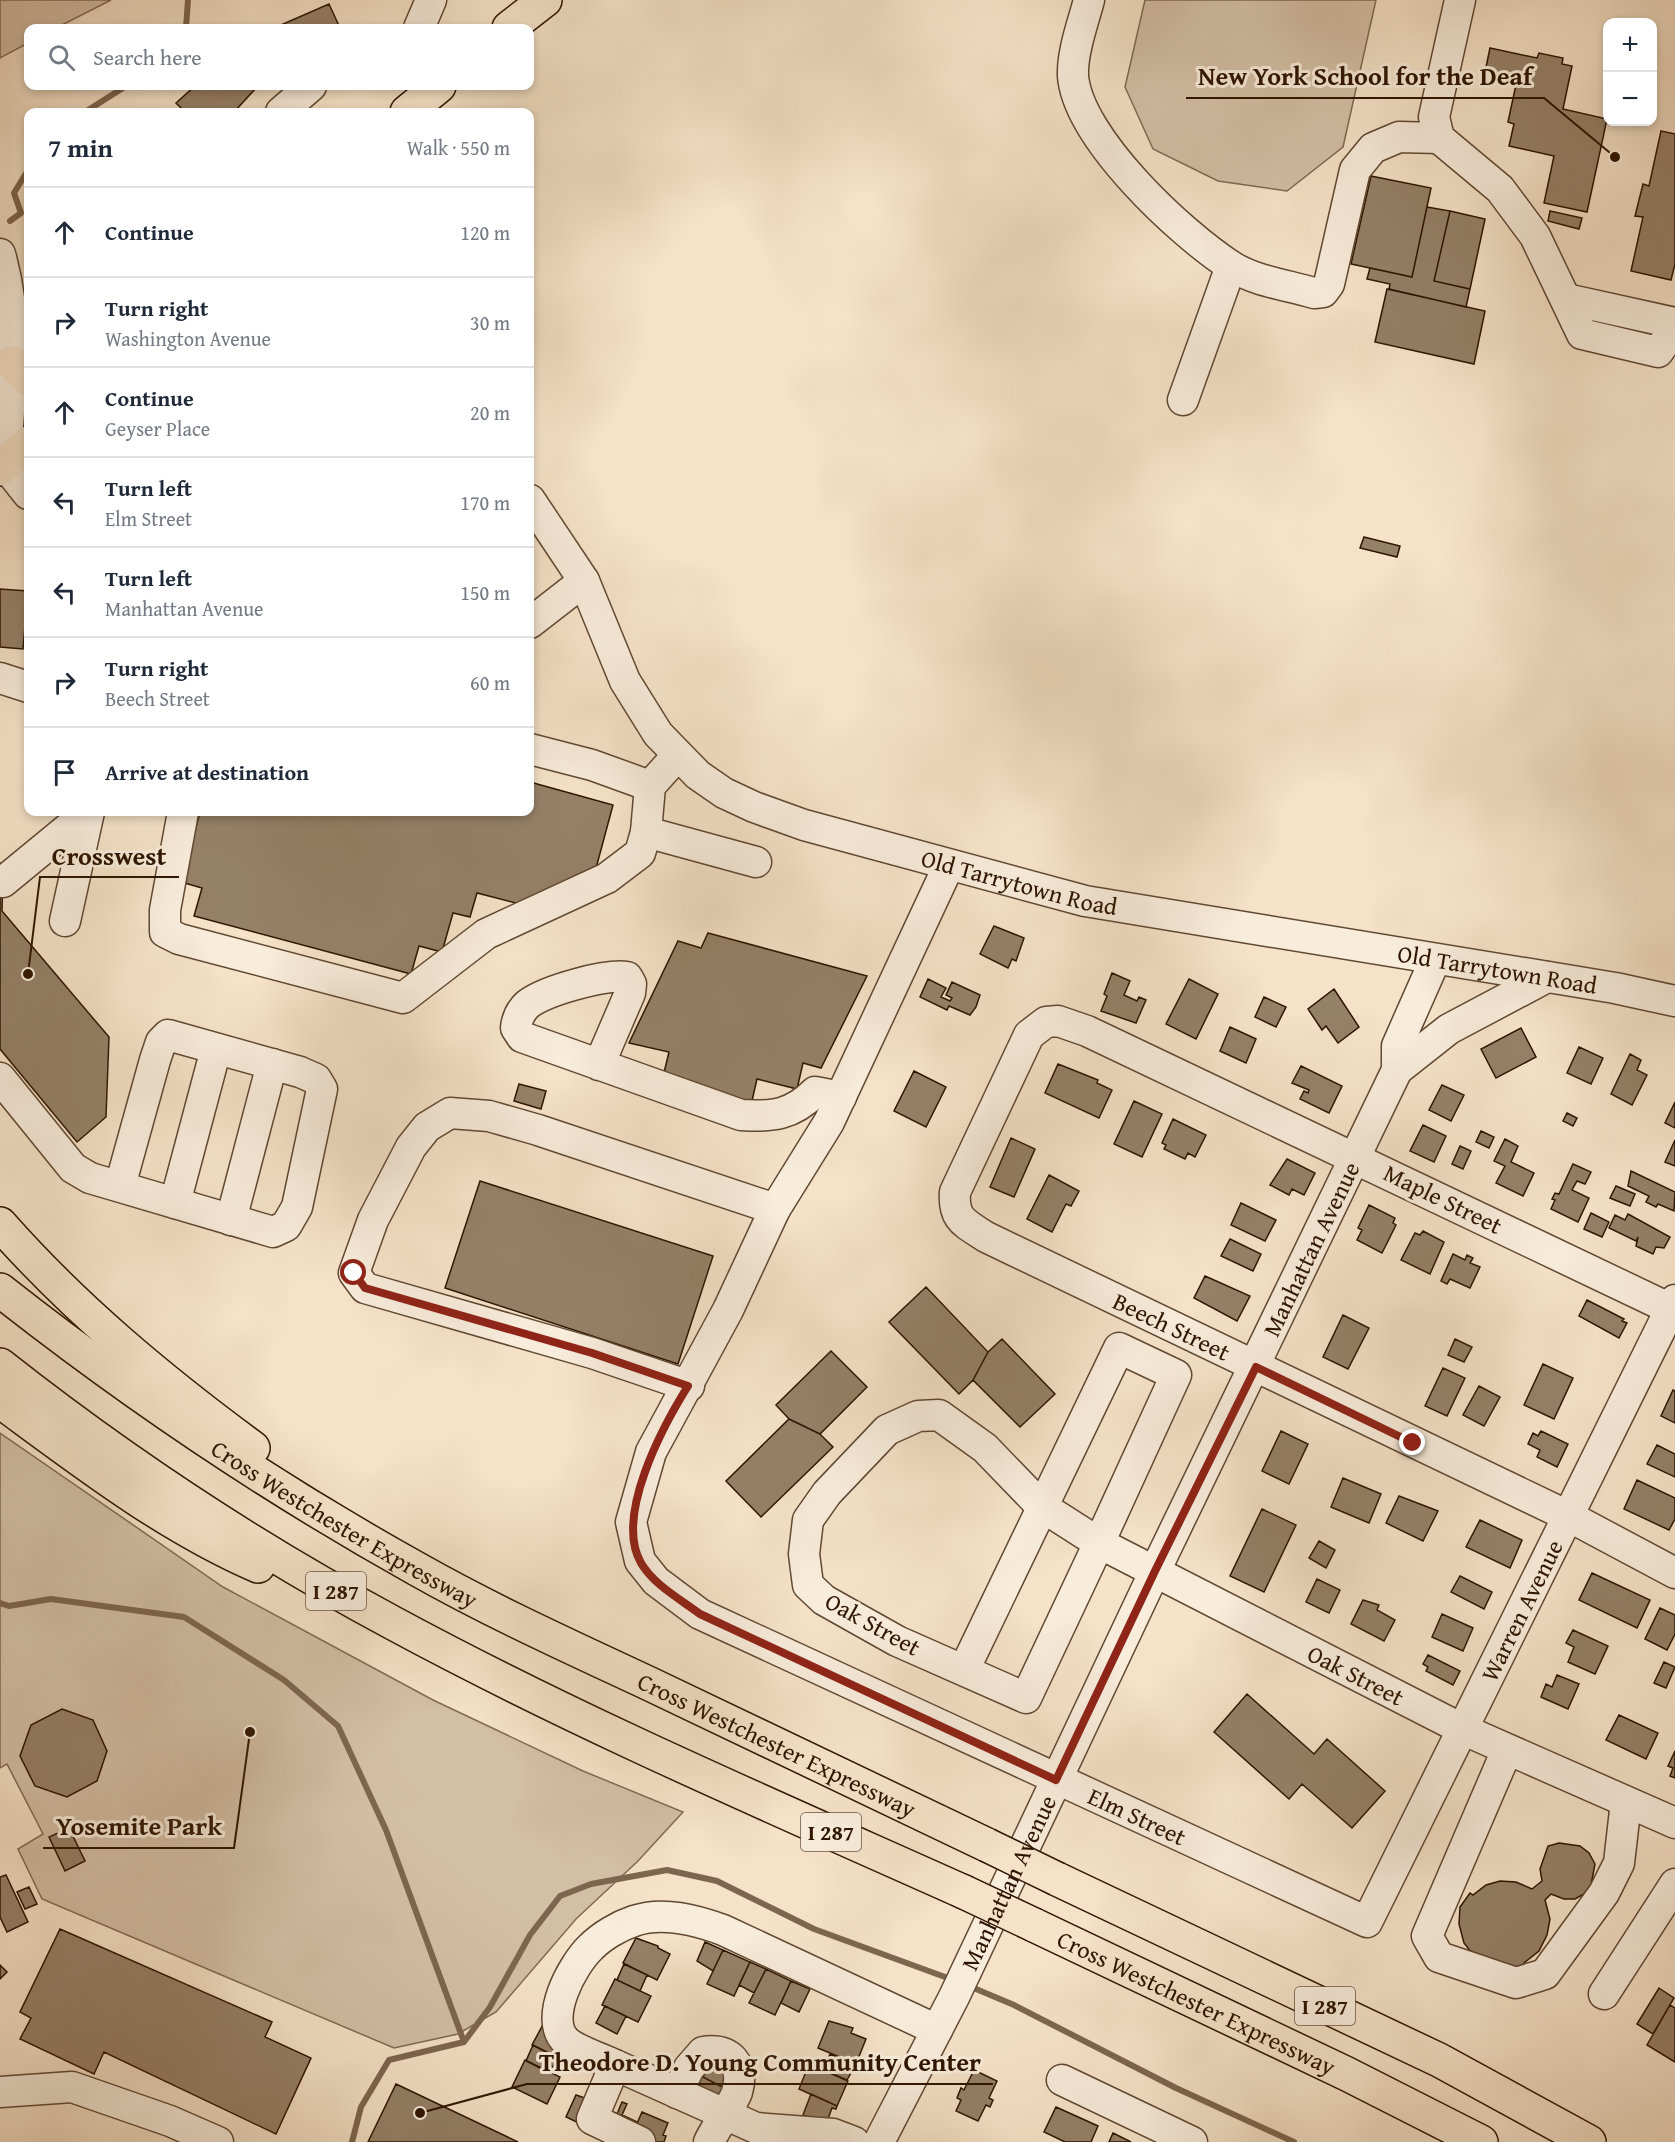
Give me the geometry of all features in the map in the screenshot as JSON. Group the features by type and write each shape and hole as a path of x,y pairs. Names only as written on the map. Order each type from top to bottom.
{"main road":[{"path":"514,24 545,0"},
{"path":"412,108 434,90"},
{"path":"2,467 24,447"},
{"path":"0,1224 82,1309 165,1381 419,1570"},
{"name":"Cross Westchester Expressway","path":"0,1290 110,1375 173,1420 294,1498 419,1570 551,1638 1439,2060 1588,2142"},
{"name":"Cross Westchester Expressway","path":"0,1365 140,1468 263,1548 456,1657 698,1772 1034,1925 1347,2074 1481,2142"},
{"path":"0,1401 159,1514 206,1541 291,1581 391,1622"}],"street":[{"path":"421,24 431,0"},
{"path":"1089,0 1073,75 1088,121 1101,141 1161,208 1231,266 1246,274 1314,293 1323,292 1329,284 1355,170 1373,148 1399,137 1439,138"},
{"path":"1460,0 1434,117 1439,138 1500,189 1535,236 1582,334 1658,352 1675,328"},
{"path":"286,108 306,90"},
{"path":"0,254 9,285 14,365 2,467 24,490"},
{"path":"1183,400 1231,266"},
{"path":"1566,299 1675,322"},
{"name":"Old Tarrytown Road","path":"534,506 584,581 625,681 651,725 677,756 698,775 724,793 754,807 804,825 1085,901 1547,977 1675,1001"},
{"path":"534,619 584,581"},
{"path":"0,678 24,686"},
{"path":"534,750 592,765 650,786"},
{"path":"182,816 165,910 165,932 179,939 403,998 486,934 607,878 640,853 646,832 650,786 677,756"},
{"path":"3,882 84,816"},
{"path":"65,921 88,816"},
{"path":"646,832 756,862"},
{"name":"Elm Street","path":"949,866 841,1097 775,1209 683,1395 651,1452 631,1522 640,1562 656,1581 700,1614 1368,1922"},
{"name":"Manhattan Avenue","path":"1397,1070 1397,1046 1436,960"},
{"path":"1478,1011 1484,967"},
{"name":"Manhattan Avenue","path":"879,2142 937,2030 1397,1070 1449,1029 1478,1011 1547,977"},
{"name":"Maple Street","path":"960,1220 954,1208 955,1192 961,1175 1029,1035 1046,1022 1058,1021 1087,1031 1674,1306"},
{"path":"0,1078 73,1168 90,1178 273,1232 286,1226 297,1208 322,1089 316,1079 272,1064 168,1035 161,1042 120,1186"},
{"path":"175,1203 216,1048"},
{"path":"231,1220 272,1064"},
{"path":"599,1065 741,1115 764,1116 783,1113 801,1106 815,1092 841,1097"},
{"path":"683,1395 592,1353 365,1288 354,1273 373,1220 411,1147 428,1127 450,1113 489,1116 538,1130 775,1209"},
{"name":"Beech Street","path":"960,1220 986,1237 1570,1517 1675,1573"},
{"name":"Warren Avenue","path":"1368,1922 1674,1306"},
{"path":"964,1670 1119,1348 1176,1375 1099,1543"},
{"name":"Oak Street","path":"1099,1543 1026,1698 897,1641 824,1600 808,1584 804,1554 808,1520 827,1493 887,1430 918,1416 939,1415 985,1448 1041,1506 1099,1543 1464,1730 1675,1823"},
{"path":"1507,1750 1427,1936 1439,1957 1516,1983 1545,1974 1604,1893 1619,1863 1621,1800"},
{"path":"1604,1994 1675,1884"},
{"path":"854,2142 833,2134 756,2128 566,2041 556,2023 557,2007 567,1984 589,1948 610,1932 635,1920 663,1917 693,1919 723,1930 937,2030"},
{"path":"677,2093 689,2068 703,2052 716,2050 731,2057 740,2072 737,2093 709,2142"},
{"path":"615,2065 592,2119 640,2142"},
{"path":"1062,2080 1192,2142"},
{"path":"0,2092 72,2087 170,2121 219,2142"}],"shaded area":[{"path":"0,0 111,0 64,24 24,24 24,45 0,58"},
{"path":"1145,0 1376,0 1343,147 1287,191 1218,181 1153,149 1125,87"},
{"path":"0,1433 223,1587 433,1700 583,1771 683,1812 637,1862 576,1919 496,2012 458,2034 394,2048 42,1899 18,1849 43,1834 7,1764 0,1768"}],"building":[{"path":"329,4 338,24 283,24"},
{"path":"1490,48 1537,58 1539,53 1563,58 1562,64 1572,66 1563,109 1603,118 1603,126 1605,126 1587,212 1544,203 1554,156 1509,146 1514,124 1508,122 1517,80 1485,72"},
{"path":"191,90 254,90 238,108 181,108 176,103"},
{"path":"1661,131 1675,134 1675,264 1671,280 1631,271 1643,217 1635,216 1643,184 1649,186"},
{"path":"1371,176 1431,188 1412,277 1351,264"},
{"path":"1427,207 1450,211 1434,281 1470,289 1466,307 1389,289 1390,284 1367,279 1370,268 1412,277"},
{"path":"1450,211 1485,219 1470,289 1434,281"},
{"path":"1550,211 1582,218 1579,229 1548,221"},
{"path":"1387,289 1485,311 1474,364 1375,342"},
{"path":"1364,537 1400,546 1397,557 1360,548"},
{"path":"0,589 24,591 23,649 0,647"},
{"path":"534,783 613,805 595,872 531,907 477,893 470,917 453,913 442,952 419,946 411,974 194,916 202,888 181,882 199,816 534,816"},
{"path":"0,863 3,866 2,911 109,1037 106,1117 77,1142 0,1049"},
{"path":"994,926 1024,938 1016,961 1012,959 1008,968 980,954"},
{"path":"708,933 867,976 821,1068 803,1063 797,1089 757,1079 751,1105 661,1085 669,1052 629,1043 678,941 701,948"},
{"path":"1112,973 1130,981 1124,995 1137,1001 1139,997 1146,1000 1136,1023 1101,1011 1107,996 1104,994"},
{"path":"928,979 946,988 941,997 950,1001 952,998 946,995 952,982 980,995 976,1007 970,1015 949,1006 947,1010 920,997"},
{"path":"1189,979 1218,994 1196,1039 1166,1024"},
{"path":"1334,989 1359,1027 1338,1043 1326,1026 1322,1030 1308,1009"},
{"path":"1264,997 1286,1007 1276,1027 1255,1017"},
{"path":"1230,1027 1256,1039 1246,1063 1220,1051"},
{"path":"1521,1028 1536,1057 1496,1078 1481,1049"},
{"path":"1579,1047 1603,1058 1591,1084 1567,1073"},
{"path":"1630,1054 1641,1060 1637,1070 1647,1075 1632,1105 1611,1094"},
{"path":"1058,1064 1098,1080 1097,1083 1112,1090 1099,1118 1045,1093"},
{"path":"1301,1066 1342,1086 1329,1113 1300,1099 1304,1091 1308,1093 1309,1090 1292,1083"},
{"path":"914,1071 946,1087 926,1127 894,1111"},
{"path":"519,1084 546,1091 541,1109 514,1101"},
{"path":"1442,1085 1464,1095 1451,1121 1429,1110"},
{"path":"1134,1101 1162,1114 1142,1157 1114,1144"},
{"path":"1675,1102 1675,1128 1665,1123"},
{"path":"1567,1113 1577,1118 1573,1126 1563,1121"},
{"path":"1173,1119 1206,1135 1195,1157 1188,1153 1185,1159 1164,1149 1166,1145 1162,1143"},
{"path":"1423,1125 1446,1136 1434,1162 1410,1151"},
{"path":"1481,1131 1494,1137 1489,1148 1476,1142"},
{"path":"1011,1138 1035,1149 1014,1197 990,1187"},
{"path":"1505,1139 1518,1146 1511,1162 1534,1173 1523,1196 1496,1183 1505,1166 1494,1161"},
{"path":"1675,1140 1675,1166 1665,1162"},
{"path":"1460,1146 1471,1151 1463,1169 1452,1164"},
{"path":"1287,1159 1315,1173 1304,1195 1292,1189 1289,1195 1270,1185"},
{"path":"1573,1164 1591,1172 1585,1184 1577,1181 1572,1190 1589,1198 1578,1222 1551,1209 1555,1200 1552,1199 1555,1193 1559,1194"},
{"path":"1631,1171 1675,1192 1674,1211 1646,1202 1649,1196 1628,1186"},
{"path":"1049,1175 1079,1191 1071,1206 1066,1204 1052,1232 1027,1219"},
{"path":"480,1181 713,1256 678,1364 445,1288"},
{"path":"1616,1186 1635,1194 1630,1206 1610,1198"},
{"path":"1241,1203 1276,1220 1265,1241 1231,1225"},
{"path":"1369,1205 1395,1218 1393,1223 1396,1225 1382,1253 1357,1240 1362,1230 1358,1228"},
{"path":"1591,1213 1609,1222 1602,1237 1584,1229"},
{"path":"1628,1214 1670,1237 1664,1248 1656,1247 1653,1254 1636,1246 1638,1237 1636,1241 1609,1228 1615,1215 1625,1220"},
{"path":"1423,1231 1444,1242 1430,1274 1401,1260 1415,1233 1420,1235"},
{"path":"1230,1239 1261,1254 1253,1271 1221,1256"},
{"path":"1453,1254 1465,1260 1467,1255 1473,1258 1470,1263 1480,1267 1470,1288 1450,1279 1447,1284 1441,1281"},
{"path":"1205,1276 1250,1296 1237,1321 1194,1298"},
{"path":"926,1287 988,1352 973,1380 959,1394 889,1322"},
{"path":"1587,1300 1624,1319 1622,1321 1627,1323 1619,1338 1579,1316"},
{"path":"1343,1315 1369,1328 1348,1369 1323,1357"},
{"path":"1002,1339 1055,1394 1020,1427 973,1380 988,1352"},
{"path":"1455,1339 1472,1347 1464,1362 1448,1355"},
{"path":"831,1351 867,1387 820,1434 789,1419 776,1405"},
{"path":"1543,1364 1573,1378 1554,1419 1524,1405"},
{"path":"1443,1368 1465,1378 1447,1416 1425,1406"},
{"path":"1479,1386 1500,1397 1484,1426 1463,1415"},
{"path":"1673,1390 1675,1391 1675,1423 1661,1416"},
{"path":"789,1419 820,1434 833,1447 761,1517 726,1481"},
{"path":"1281,1431 1308,1444 1289,1484 1262,1471"},
{"path":"1541,1431 1568,1444 1557,1467 1537,1457 1540,1450 1528,1444 1533,1433 1538,1436"},
{"path":"1657,1445 1675,1454 1675,1477 1647,1464"},
{"path":"1343,1478 1381,1494 1369,1523 1331,1507"},
{"path":"1637,1480 1675,1498 1675,1519 1669,1530 1624,1509"},
{"path":"1399,1496 1438,1511 1423,1541 1386,1523"},
{"path":"1262,1509 1296,1525 1264,1592 1230,1576"},
{"path":"1480,1520 1522,1540 1510,1568 1466,1547"},
{"path":"1319,1541 1335,1550 1326,1568 1309,1558"},
{"path":"1592,1573 1650,1600 1637,1628 1579,1600"},
{"path":"1460,1576 1492,1592 1484,1609 1451,1592"},
{"path":"1317,1579 1340,1590 1329,1613 1306,1602"},
{"path":"1363,1600 1379,1605 1377,1610 1395,1620 1384,1641 1351,1624"},
{"path":"1660,1608 1675,1615 1675,1634 1667,1650 1645,1639"},
{"path":"1442,1614 1473,1628 1463,1651 1432,1637"},
{"path":"1573,1630 1608,1646 1595,1674 1568,1662 1574,1647 1566,1643"},
{"path":"1428,1655 1460,1671 1453,1685 1426,1671 1428,1667 1423,1664"},
{"path":"1664,1662 1675,1667 1666,1688 1654,1683"},
{"path":"1557,1675 1579,1684 1568,1709 1541,1697 1546,1684 1552,1687"},
{"path":"1247,1694 1314,1754 1327,1739 1385,1791 1352,1828 1302,1784 1289,1799 1214,1732"},
{"path":"62,1709 93,1720 107,1751 97,1781 67,1797 35,1786 20,1756 31,1725"},
{"path":"1619,1715 1658,1733 1646,1759 1606,1740"},
{"path":"1675,1751 1675,1778 1670,1776 1673,1768 1668,1766"},
{"path":"69,1828 85,1861 65,1871 49,1837"},
{"path":"1559,1843 1580,1846 1589,1853 1595,1864 1591,1885 1584,1894 1575,1899 1564,1899 1551,1894 1545,1900 1550,1919 1547,1935 1539,1951 1524,1963 1526,1966 1508,1971 1475,1957 1464,1943 1459,1924 1460,1907 1470,1893 1473,1895 1486,1885 1500,1881 1516,1882 1532,1889 1542,1881 1540,1869 1548,1846"},
{"path":"6,1875 28,1922 7,1932 0,1917 0,1877"},
{"path":"29,1887 37,1904 25,1909 17,1892"},
{"path":"60,1929 272,2022 265,2037 311,2058 276,2134 104,2052 94,2074 20,2039 31,2018 20,2012"},
{"path":"636,1938 658,1946 670,1954 657,1980 623,1963"},
{"path":"705,1942 723,1950 713,1971 697,1961"},
{"path":"723,1950 750,1962 734,1996 707,1984"},
{"path":"750,1962 766,1969 754,1993 739,1985"},
{"path":"624,1964 647,1975 640,1991 617,1980"},
{"path":"0,1965 7,1972 0,1979"},
{"path":"766,1969 791,1981 775,2015 749,2003"},
{"path":"615,1979 651,1996 638,2022 602,2005"},
{"path":"791,1981 810,1989 799,2012 781,2003"},
{"path":"1659,1988 1674,1998 1653,2034 1637,2024"},
{"path":"1670,2005 1675,2008 1675,2062 1647,2045"},
{"path":"605,2006 626,2016 617,2034 596,2023"},
{"path":"546,2019 580,2036 566,2062 532,2045"},
{"path":"829,2021 853,2028 851,2033 866,2039 856,2064 818,2048"},
{"path":"533,2045 557,2057 550,2073 526,2061"},
{"path":"830,2054 856,2064 847,2080 824,2070"},
{"path":"525,2060 560,2077 547,2104 512,2087"},
{"path":"712,2060 731,2067 722,2087 703,2077"},
{"path":"809,2064 848,2081 837,2106 799,2089"},
{"path":"974,2070 997,2081 989,2098 993,2100 990,2107 986,2105 978,2121 956,2111 961,2100 957,2098 961,2088 964,2090"},
{"path":"701,2076 730,2091 722,2108 692,2093"},
{"path":"396,2084 518,2142 368,2142"},
{"path":"811,2094 837,2106 836,2109 832,2108 826,2124 803,2115"},
{"path":"576,2095 585,2098 585,2126 566,2117"},
{"path":"622,2102 627,2104 622,2115 637,2122 629,2142 608,2136"},
{"path":"1056,2107 1098,2126 1091,2142 1065,2142 1044,2132"},
{"path":"642,2112 668,2123 663,2135 666,2136 664,2142 629,2142"},
{"path":"1113,2133 1131,2142 1109,2142"}],"waterway":[{"path":"186,24 188,0"},
{"path":"91,108 120,90"},
{"path":"10,221 21,213 14,193 24,177"},
{"path":"0,1603 9,1606 51,1599 184,1617 284,1680 338,1726 386,1830 464,2042"},
{"path":"352,2142 361,2107 389,2060 464,2042 490,2007 530,1935 560,1896 591,1884 667,1870 717,1881 814,1929 945,1977"},
{"path":"976,1989 1014,2005 1176,2088 1294,2142"}],"place":[{"name":"New York School for the Deaf","path":"1615,157"},
{"name":"Crosswest","path":"28,974"},
{"name":"Yosemite Park","path":"250,1732"},
{"name":"Theodore D. Young Community Center","path":"420,2113"}],"route":[{"path":"354,1273 365,1288 592,1353 688,1386 651,1452 631,1522 640,1562 656,1581 700,1614 881,1699 936,1722 1056,1780 1082,1730 1155,1571 1256,1367 1413,1443"}]}
